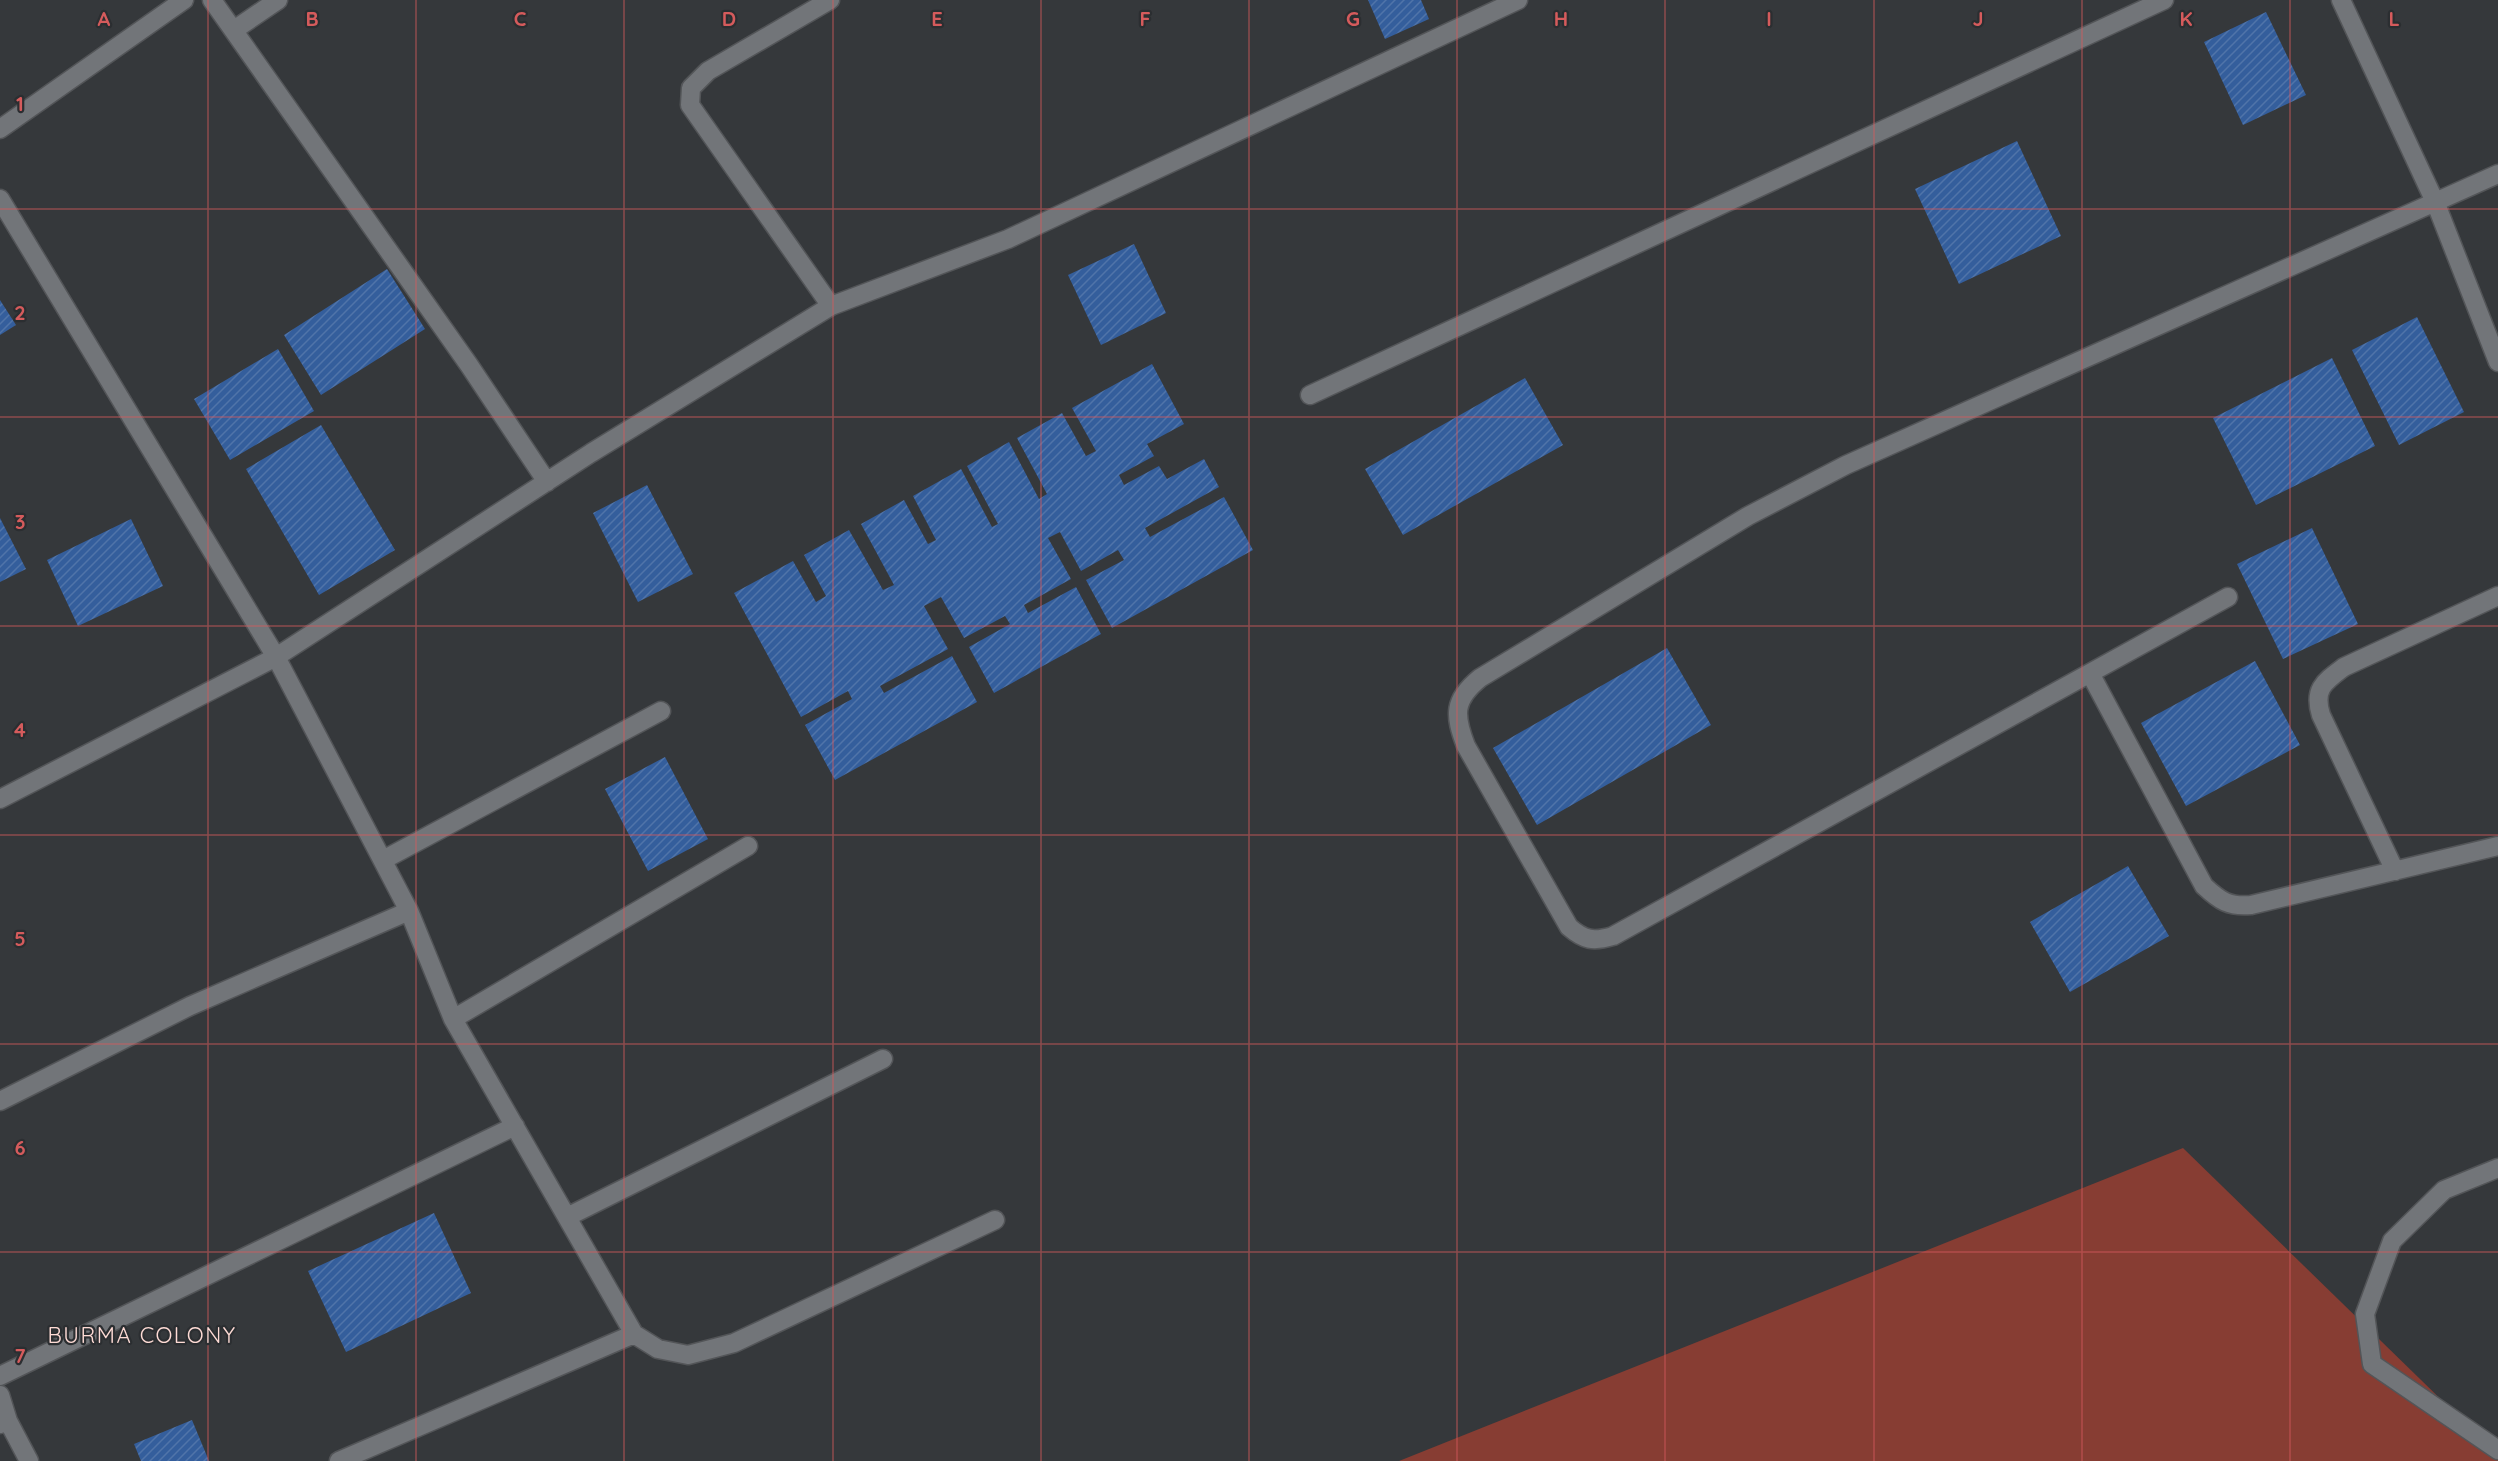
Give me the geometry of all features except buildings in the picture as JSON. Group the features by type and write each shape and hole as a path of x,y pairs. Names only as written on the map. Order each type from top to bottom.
{"street":[{"path":"0,129 184,0"},
{"path":"212,0 469,365 547,482"},
{"path":"234,30 278,0"},
{"path":"830,0 708,71 691,88 690,105 831,306"},
{"path":"1,797 276,657 547,482 831,306 1008,239 1518,0"},
{"path":"1310,395 2164,0"},
{"path":"2341,0 2436,204 2498,362"},
{"path":"2228,597 2091,675 1623,930 1597,941 1582,938 1569,927 1466,746 1458,725 1458,704 1467,689 1480,678 1748,516 1846,465 2436,204 2498,174"},
{"path":"0,199 276,657 409,911 453,1019 634,1334 658,1349 688,1354 734,1343 995,1220"},
{"path":"2395,871 2321,715 2317,700 2324,682 2344,667 2498,596"},
{"path":"2091,675 2204,886 2219,901 2233,907 2252,905 2498,846"},
{"path":"383,860 661,711"},
{"path":"453,1019 748,846"},
{"path":"0,1101 190,1006 409,911"},
{"path":"567,1217 883,1059"},
{"path":"0,1376 515,1126"},
{"path":"2498,1168 2444,1190 2392,1241 2366,1314 2372,1364 2498,1449"},
{"path":"339,1461 634,1334"},
{"path":"0,1395 4,1422 28,1461"}],"shaded area":[{"path":"2183,1148 2498,1455 2498,1461 1399,1461"}],"district":[{"name":"BURMA COLONY","path":"142,1335"}]}
